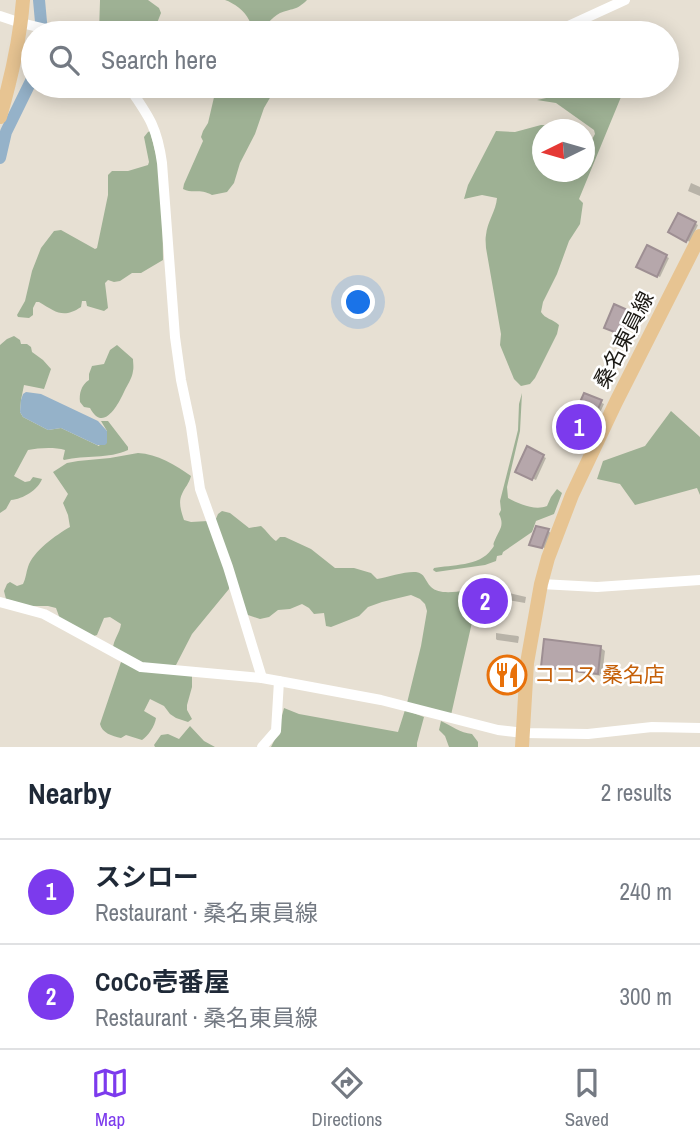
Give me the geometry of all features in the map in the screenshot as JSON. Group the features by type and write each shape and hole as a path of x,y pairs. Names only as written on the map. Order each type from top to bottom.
{"main road":[{"path":"23,0 26,21"},
{"path":"0,117 2,99 21,42"},
{"name":"桑名東員線","path":"523,740 527,663 548,558 572,495 616,401 700,236"}],"street":[{"path":"579,21 625,0"},
{"path":"0,16 21,22"},
{"path":"137,98 149,115 160,144 175,337 200,489 228,567 262,678"},
{"path":"541,584 597,587 700,580"},
{"path":"0,602 44,614 141,667 262,678 357,695 523,740 652,727 700,728"},
{"path":"262,747 276,731 279,681"}],"green space":[{"path":"100,0 148,0 159,8 161,13 158,21 99,21"},
{"path":"225,0 307,0 270,21 249,21 235,5"},
{"path":"214,98 270,98 240,163 234,183 227,192 212,195 183,189 208,123"},
{"path":"621,98 595,160 595,119 579,119 556,103 537,100"},
{"path":"532,127 532,182 586,182 579,199 583,203 580,224 569,241 541,312 559,325 557,334 535,378 530,384 521,386 514,379 500,345 501,334 486,248 487,230 497,198 482,195 464,199 468,185 496,131 515,132"},
{"path":"150,131 162,179 163,260 120,281 108,280 105,283 108,308 104,311 87,306 86,301 82,301 81,307 75,311 60,313 36,302 33,315 29,318 18,317 41,248 54,231 61,230 97,248 108,195 108,175 112,171 128,171 148,165 144,137"},
{"path":"14,336 21,344 31,347 32,352 51,369 44,389 24,385 20,412 23,417 48,430 61,428 99,446 107,431 101,421 108,421 128,450 113,455 64,460 65,450 28,450 14,476 25,482 33,477 42,479 34,490 11,500 0,513 0,345"},
{"path":"117,345 133,359 131,379 114,409 100,418 80,402 80,393 89,380 92,366 104,364 110,350"},
{"path":"522,393 520,431 507,487 508,498 537,508 547,506 557,489 562,493 554,514 536,521 532,532 497,556 496,561 436,572 434,568 480,559 494,547 500,531 500,501 518,430"},
{"path":"671,411 700,437 700,495 697,488 635,505 620,484 597,479 603,461 645,446"},
{"path":"138,453 166,461 191,476 180,500 184,520 208,521 229,578 229,589 192,634 173,666 142,664 113,649 121,624 110,617 104,618 97,635 91,637 60,619 56,608 30,606 6,599 4,591 10,582 17,586 23,584 35,555 70,527 63,503 68,494 53,472 67,463"},
{"path":"222,511 230,513 249,528 261,526 276,541 285,537 311,549 335,568 354,568 371,573 377,579 416,572 423,576 431,587 441,592 480,587 451,715 407,703 427,611 420,599 411,595 382,602 368,607 359,616 331,627 326,626 324,613 314,614 302,604 278,610 269,617 260,619 245,614 215,521"},
{"path":"121,662 192,675 187,710 192,719 188,722 176,718 164,706 150,699 144,711 156,718 151,730 142,740 126,735 121,738 105,732 100,724"},
{"path":"284,708 299,714 398,732 405,710 424,717 417,747 271,747"},
{"path":"441,721 472,734 478,747 449,747 445,736 439,730"},
{"path":"190,726 204,741 215,747 155,747 161,735 168,734 179,739"}],"water":[{"path":"26,392 41,394 98,421 107,431 107,443 97,445 61,428 48,430 23,417 20,412 21,400"}],"building":[{"path":"678,213 696,222 686,242 668,232"},
{"path":"647,245 667,255 657,277 636,267"},
{"path":"614,304 632,312 622,335 604,328"},
{"path":"584,393 602,400 584,443 564,432"},
{"path":"527,446 544,455 532,480 515,472"},
{"path":"536,526 549,529 542,548 529,545"},
{"path":"544,639 601,646 598,674 541,667"},
{"name":"ココス 桑名店","path":"498,660 517,664 516,689 493,684"}],"waterway":[{"path":"39,0 41,21"},
{"path":"0,158 6,132 23,98"}],"place":[{"name":"スシロー","path":"579,427"},
{"name":"CoCo壱番屋","path":"485,601"},
{"name":"ココス 桑名店","path":"507,675"}]}
